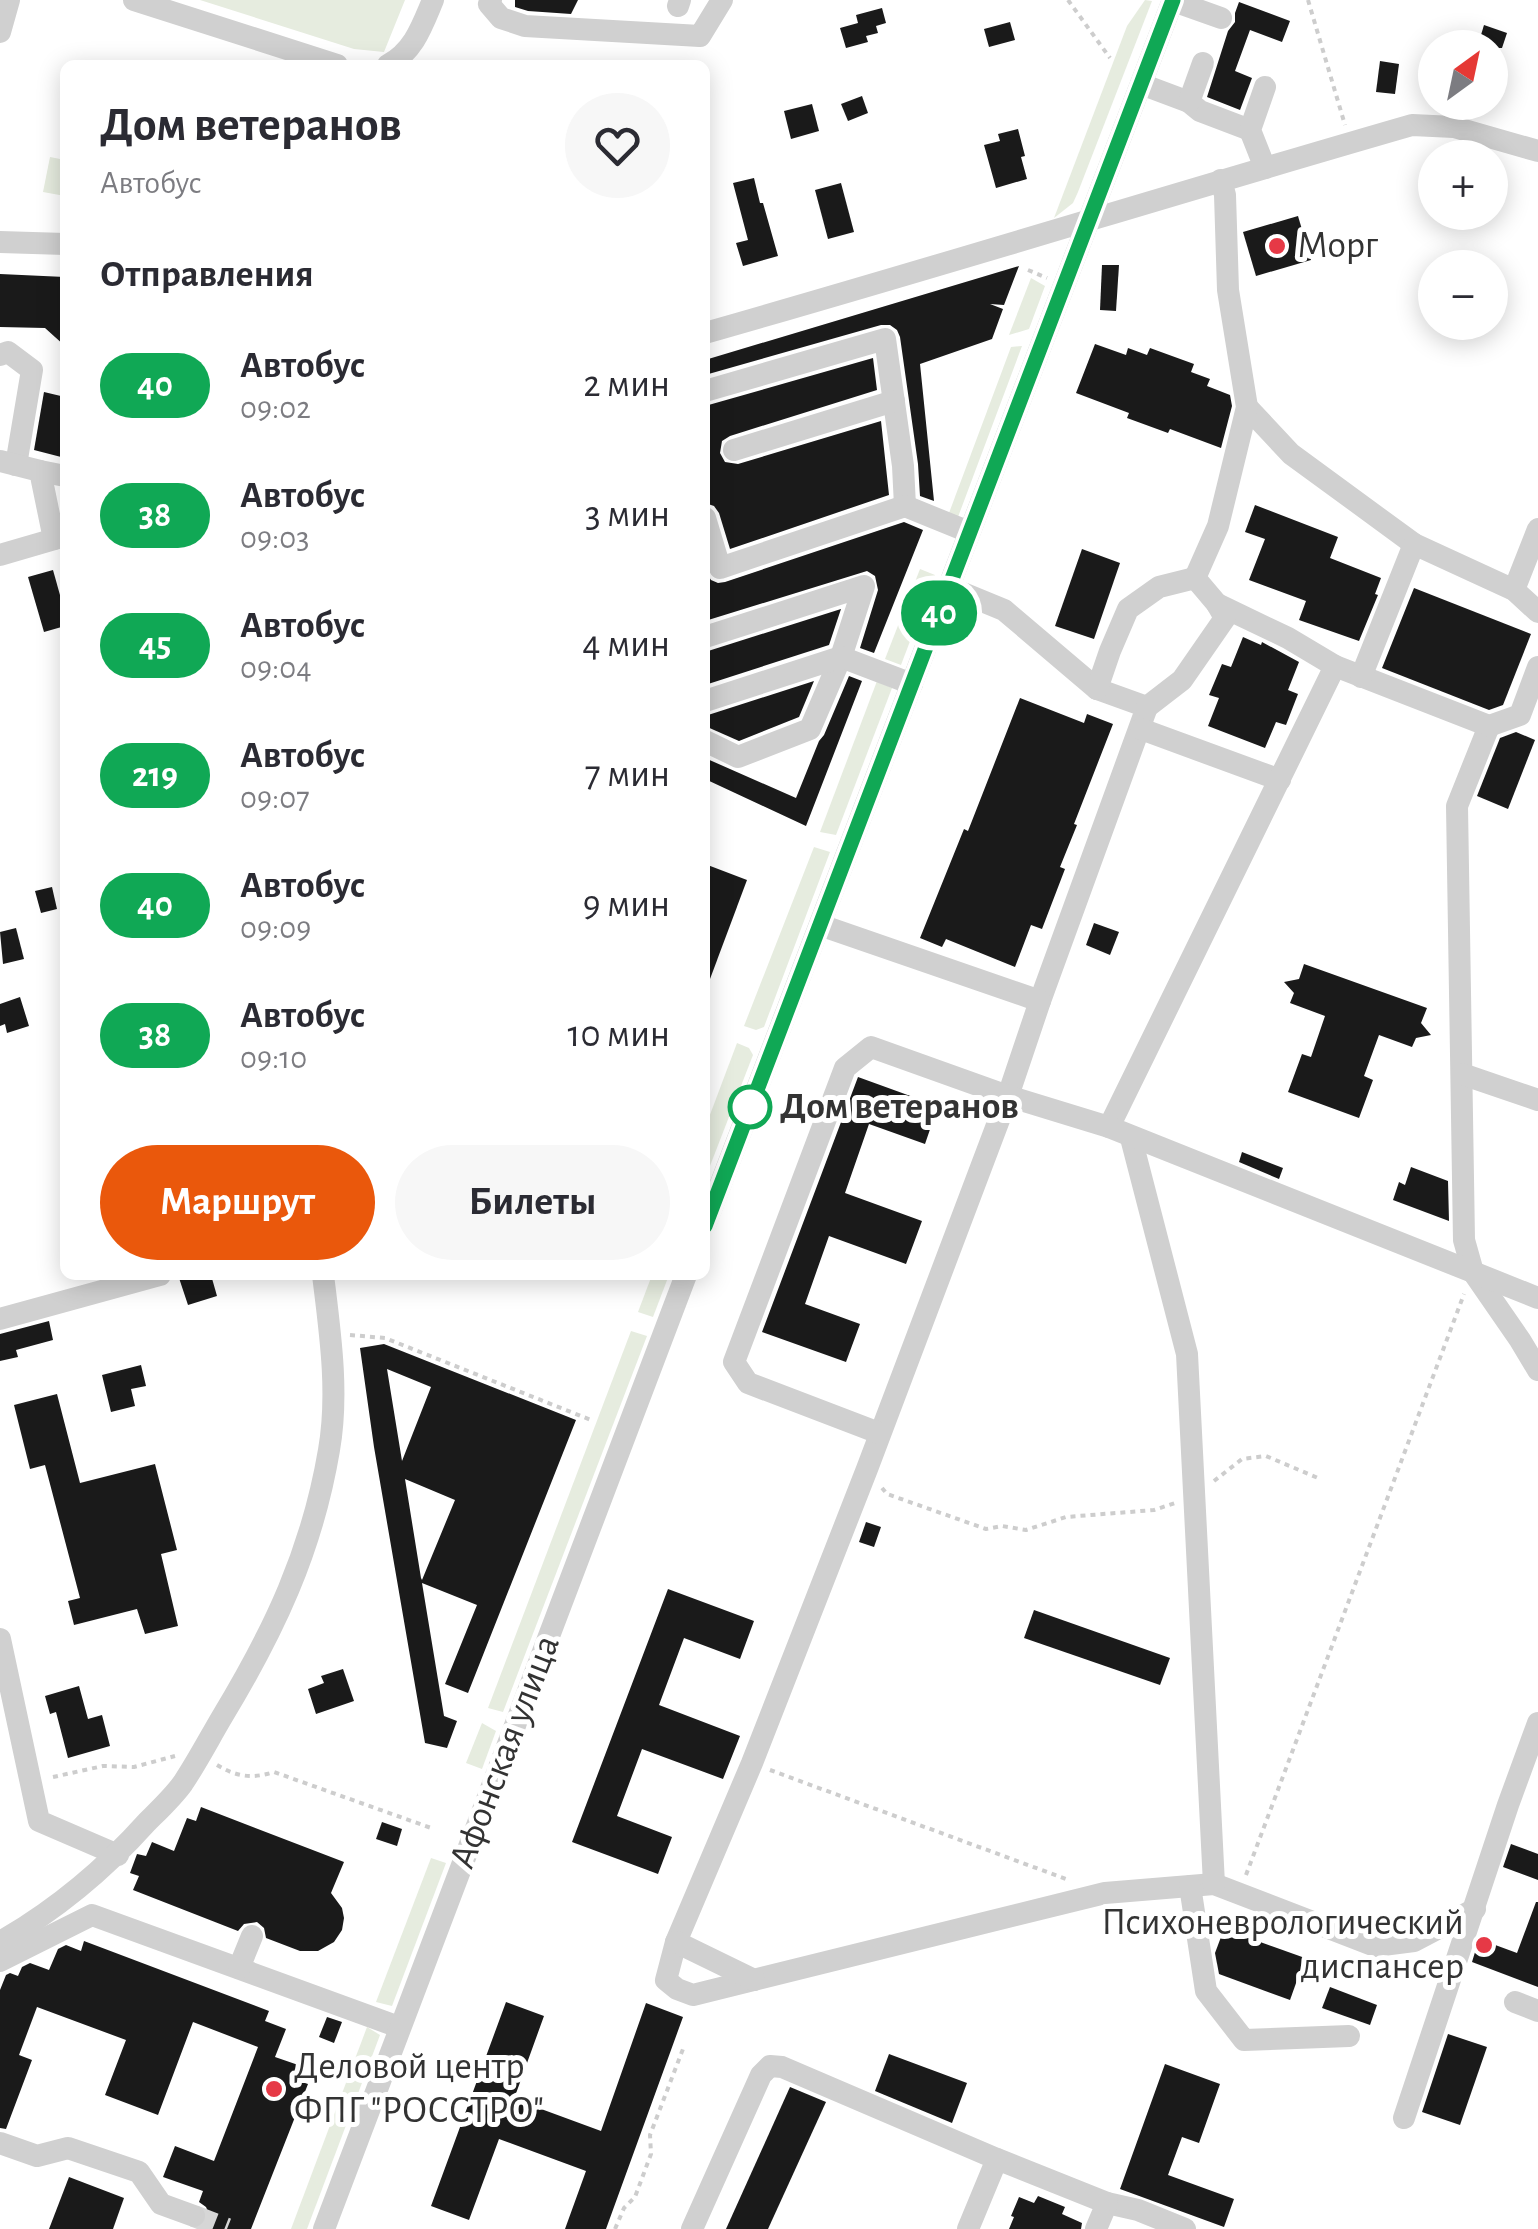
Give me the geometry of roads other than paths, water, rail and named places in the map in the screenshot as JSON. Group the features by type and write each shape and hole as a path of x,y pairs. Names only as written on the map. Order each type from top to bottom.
{"street":[{"path":"0,32 9,0"},
{"path":"134,0 321,60"},
{"path":"397,60 416,40 433,0"},
{"path":"491,0 489,4 501,18 526,26 700,36 722,0"},
{"path":"710,1213 1173,1 1221,18"},
{"path":"1189,102 1203,63"},
{"path":"1140,84 1250,130"},
{"path":"1265,87 1250,130 1265,168"},
{"path":"710,332 1412,126 1454,127 1538,151"},
{"path":"1195,578 1218,526 1246,407 1228,290 1225,194 1221,180"},
{"path":"0,242 60,244"},
{"path":"710,390 884,339 903,466 905,506"},
{"path":"0,355 8,352 32,370 8,463 60,475"},
{"path":"734,450 894,401"},
{"path":"1246,407 1291,454 1414,544 1514,590 1538,612"},
{"path":"0,554 59,538 40,471"},
{"path":"710,535 720,568 905,506 969,532"},
{"path":"1514,590 1538,529"},
{"path":"1362,677 1414,544"},
{"path":"1195,578 1225,618 1182,680 1144,718 1008,1096 867,1469 752,1763 676,1942 666,1980 693,1995 1104,1893 1214,1884 1375,1946 1414,1940 1475,1908"},
{"path":"1097,689 1128,609 1159,587 1195,578"},
{"path":"710,635 864,586 841,656 810,729 738,757 710,744"},
{"path":"948,588 1004,610 1097,689 1144,718 1280,780"},
{"path":"1218,604 1288,638 1334,666 1489,726 1529,719 1538,667"},
{"path":"710,699 841,656 912,684"},
{"path":"1109,1128 1334,666"},
{"path":"1489,726 1457,806 1464,1240 1472,1272 1538,1370"},
{"path":"820,925 1040,1001"},
{"path":"879,1434 748,1382 734,1362 844,1068 871,1047 1109,1128 1538,1298"},
{"path":"1462,1074 1538,1100"},
{"path":"1131,1138 1187,1354 1214,1884"},
{"path":"0,1319 142,1280"},
{"path":"0,1942 76,1892 118,1855 182,1785 284,1606 330,1448 331,1333 323,1280"},
{"name":"Афонская улица","path":"324,2229 684,1280"},
{"path":"0,1639 39,1822 118,1855"},
{"path":"1404,2118 1538,1723"},
{"path":"1190,1886 1206,1991 1244,2040 1349,2036"},
{"path":"0,1961 92,1915 399,2026"},
{"path":"239,1968 252,1936"},
{"path":"676,1942 754,1980"},
{"path":"1515,2002 1538,2010"},
{"path":"692,2229 760,2075 770,2066 782,2067 1107,2203 1138,2210 1185,2229"},
{"path":"0,2144 37,2156 68,2148 139,2172 161,2204 194,2216"},
{"path":"968,2229 997,2158"},
{"path":"1096,2229 1107,2203"}],"tunnel":[{"path":"194,2216 227,2229"}],"place":[{"name":"Морг","path":"1277,246"},
{"name":"Дом ветеранов","path":"750,1107"},
{"name":"Психоневрологический диспансер","path":"1484,1945"},
{"name":"Деловой центр ФПГ \"РОССТРО\"","path":"274,2089"}]}
